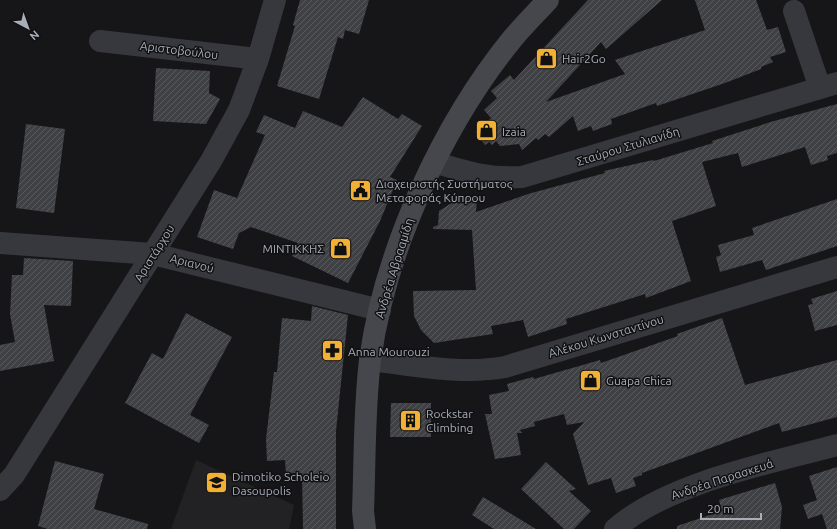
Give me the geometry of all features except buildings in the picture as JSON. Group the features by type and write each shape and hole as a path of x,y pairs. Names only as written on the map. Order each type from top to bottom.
{"main road":[{"name":"Ανδρέα Αβρααμίδη","path":"365,529 363,503 370,360 380,310 404,231 434,162 470,99 513,38 548,0"}],"street":[{"name":"Αριστάρχου","path":"0,490 14,475 211,161 239,110 258,60 275,0"},
{"name":"Σταύρου Στυλιανίδη","path":"434,162 472,174 497,178 522,177 828,85 794,11"},
{"name":"Αριστοβούλου","path":"100,41 258,60"},
{"name":"Αριανού","path":"0,243 153,254 380,310"},
{"name":"Αλέκου Κωνσταντίνου","path":"370,360 468,370 484,370 505,367 837,267"},
{"name":"Ανδρέα Παρασκευά","path":"615,529 628,518 669,496 722,476 837,445"}],"shaded area":[{"name":"Dimotiko Scholeio Dasoupolis","path":"196,460 294,505 289,529 171,529"}],"place":[{"name":"Hair2Go","path":"547,58"},
{"name":"Izaia","path":"486,131"},
{"name":"Διαχειριστής Συστήματος Μεταφοράς Κύπρου","path":"361,190"},
{"name":"ΜΙΝΤΙΚΚΗΣ","path":"340,248"},
{"name":"Anna Mourouzi","path":"332,351"},
{"name":"Guapa Chica","path":"590,380"},
{"name":"Rockstar Climbing","path":"411,420"},
{"name":"Dimotiko Scholeio Dasoupolis","path":"217,483"}]}
